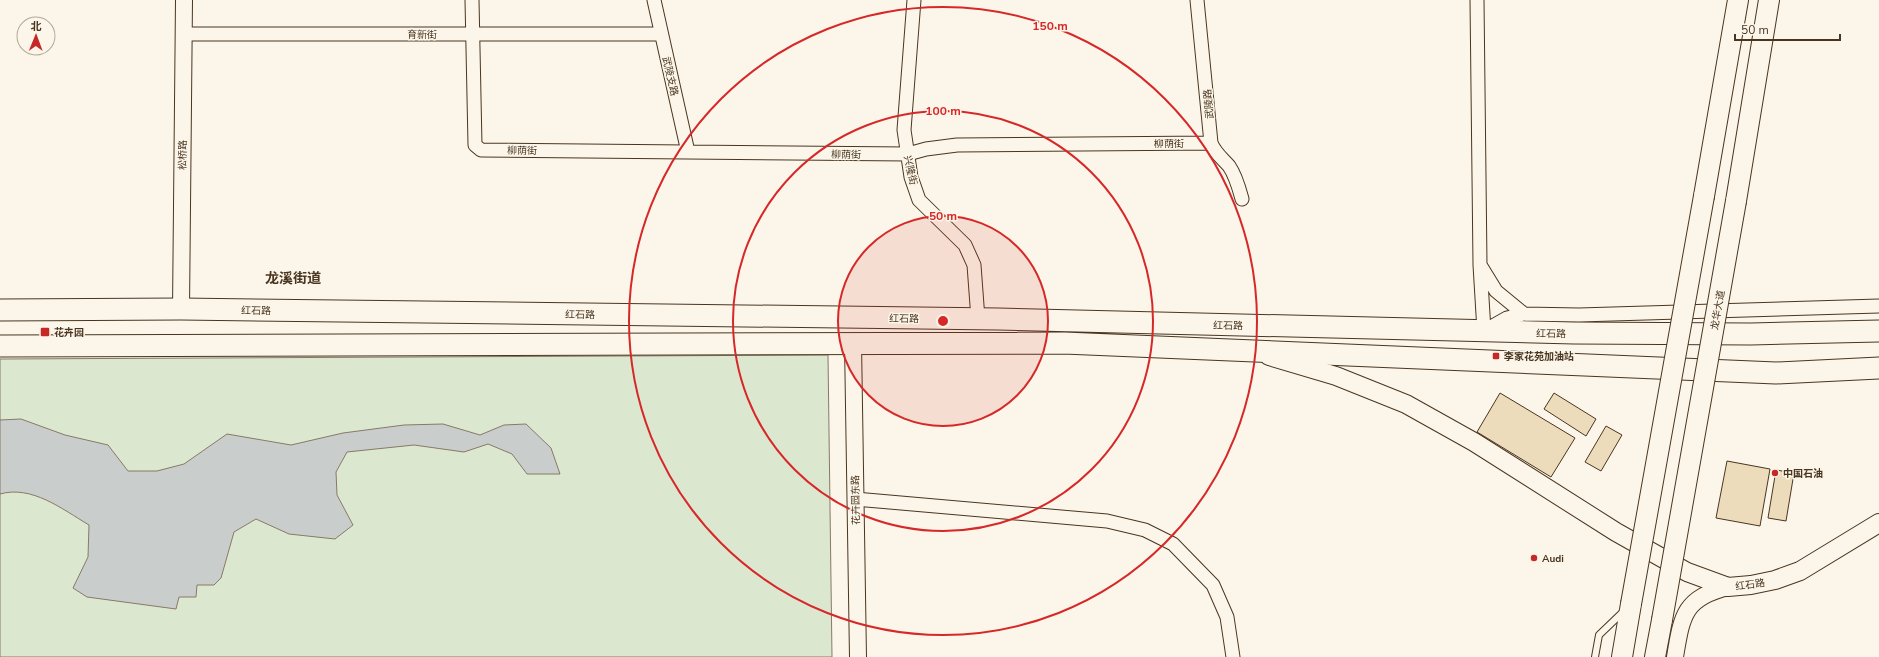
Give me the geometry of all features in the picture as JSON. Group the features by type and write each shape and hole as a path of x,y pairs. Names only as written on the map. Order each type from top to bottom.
{"highway":[{"name":"红石路","path":"0,310 181,309 978,319 1484,331 1743,334 1879,331"},
{"name":"红石路","path":"0,346 1064,343 1776,373 1879,368"}],"main road":[{"path":"1622,657 1738,0"},
{"name":"龙华大道","path":"1655,657 1736,201 1769,0"},
{"name":"红石路","path":"1256,352 1336,376 1406,404 1474,442 1616,532 1668,562 1687,572 1728,587 1751,585 1775,580 1800,570 1879,523"}],"street":[{"name":"松桥路","path":"181,309 184,0"},
{"path":"472,0 473,34"},
{"name":"武陵支路","path":"654,0 688,152"},
{"name":"兴隆街","path":"914,0 904,130 911,177 919,200 965,245 974,265 978,319"},
{"name":"武陵路","path":"1197,0 1211,143 1214,152 1229,167 1233,174 1242,199"},
{"path":"1477,0 1480,265 1484,331 1507,318 1524,314 1579,315 1879,306"},
{"name":"育新街","path":"183,34 661,34"},
{"name":"柳荫街","path":"473,34 475,145 481,150 908,154 926,149 957,145 1211,143"},
{"path":"1480,265 1496,291 1524,314"},
{"name":"花卉园东路","path":"853,343 858,657"},
{"path":"855,498 1107,521 1145,530 1173,544 1213,585 1227,616 1234,657"},
{"path":"1675,657 1679,635 1688,607 1702,595 1728,587"}],"lane":[{"path":"1595,657 1599,635 1631,604"}],"green space":[{"name":"花卉园","path":"828,355 832,657 0,657 0,359"}],"shaded area":[{"path":"21,419 65,435 108,445 128,471 157,471 184,464 227,434 291,445 343,433 404,425 443,424 480,435 504,425 526,424 551,448 560,474 527,474 512,454 488,444 464,452 414,445 347,452 336,472 337,495 353,525 335,539 289,534 256,519 234,532 221,578 214,585 197,585 196,597 179,597 176,609 87,597 73,588 88,557 89,525 46,500 35,496 12,492 0,494 0,420"}],"building":[{"path":"1500,393 1575,438 1551,477 1477,432"},
{"path":"1554,393 1596,419 1586,436 1544,409"},
{"path":"1606,426 1622,435 1601,471 1585,462"},
{"path":"1727,461 1770,469 1760,526 1716,518"},
{"path":"1776,470 1794,473 1786,521 1768,518"}],"place":[{"name":"花卉园","path":"45,332"},
{"name":"李家花苑加油站","path":"1496,356"},
{"name":"中国石油","path":"1775,473"},
{"name":"Audi","path":"1534,558"}],"district":[{"name":"龙溪街道","path":"293,278"}]}
